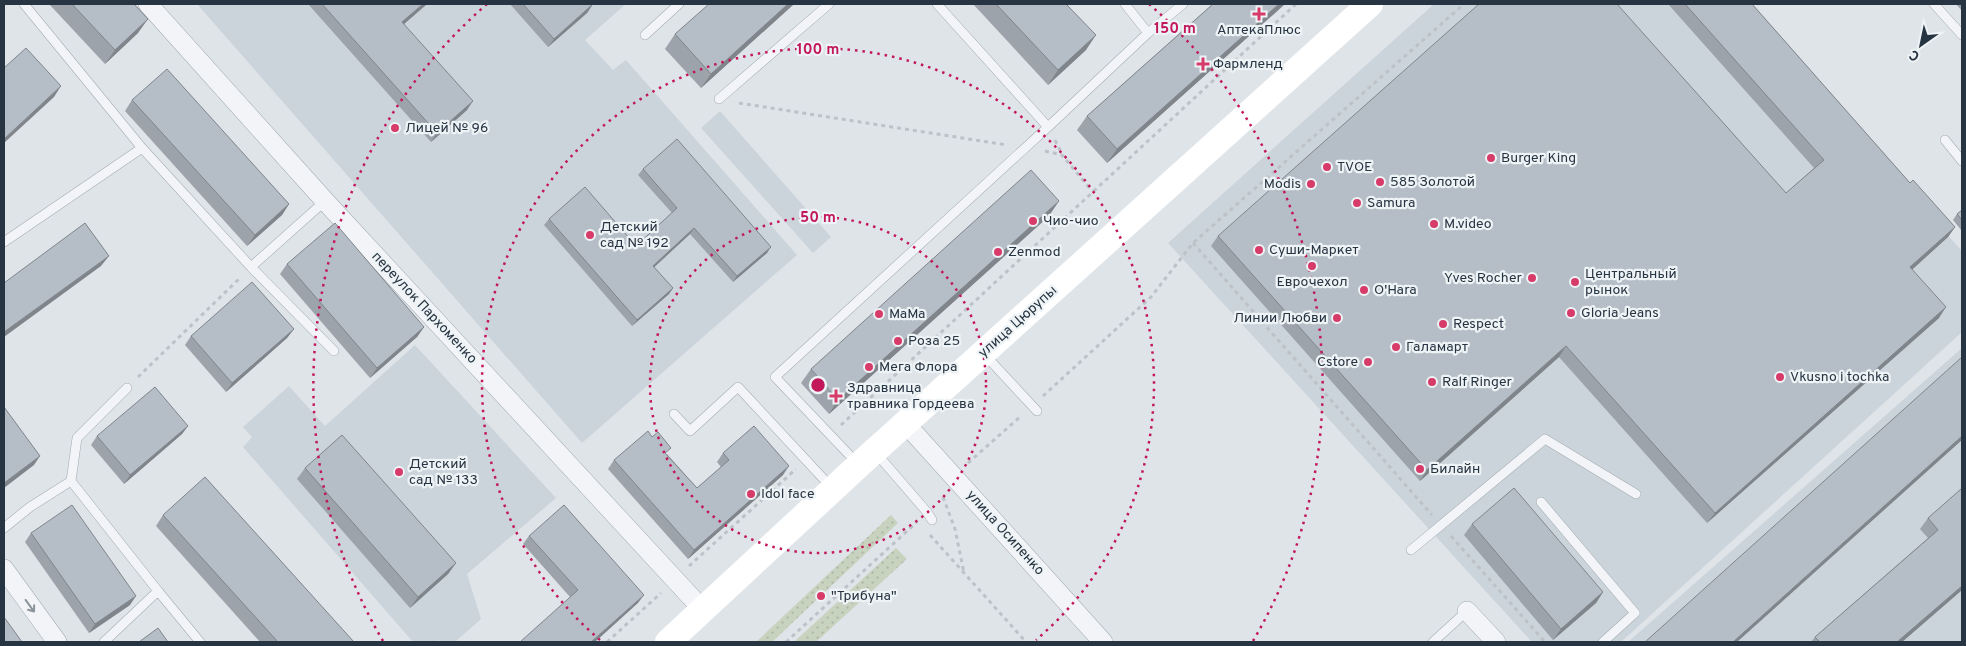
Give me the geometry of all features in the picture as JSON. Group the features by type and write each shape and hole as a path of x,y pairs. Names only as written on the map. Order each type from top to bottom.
{"main road":[{"name":"улица Цюрупы","path":"668,642 867,458 1370,4"}],"street":[{"name":"переулок Пархоменко","path":"148,4 325,201 703,610"},
{"name":"улица Осипенко","path":"906,424 1103,642"},
{"path":"4,569 56,642"},
{"path":"1467,611 1496,642"}],"lane":[{"path":"24,4 142,148 251,267 334,351"},
{"path":"645,35 680,4"},
{"path":"718,99 829,4"},
{"path":"937,4 1048,127"},
{"path":"1125,4 1148,33"},
{"path":"932,520 927,512 867,458 830,434 775,377 1148,33 1183,4"},
{"path":"1934,4 1962,35"},
{"path":"1945,140 1962,161"},
{"path":"4,242 142,148"},
{"path":"251,267 325,201"},
{"path":"984,353 1035,409"},
{"path":"674,414 690,431 738,387 833,490"},
{"path":"127,388 76,438 71,481 158,592 200,642"},
{"path":"1411,550 1545,439 1636,494"},
{"path":"4,528 30,507 71,481"},
{"path":"1541,502 1635,613 1604,642"},
{"path":"104,642 158,592"},
{"path":"1433,642 1467,611"}],"path":[{"path":"786,642 927,512 956,479 958,472 1035,409 1151,296 1193,243 1464,4"},
{"path":"830,434 1293,5"},
{"path":"718,99 1062,155 1092,191"},
{"path":"1193,243 1545,642"},
{"path":"127,388 251,267"},
{"path":"608,642 805,461"},
{"path":"942,495 955,529 964,573"},
{"path":"925,529 1026,642"}],"shaded area":[{"name":"Детский сад № 192","path":"197,4 626,4 585,40 613,70 626,60 797,255 582,443"},
{"name":"Центральный рынок","path":"1434,4 1742,4 1962,251 1962,332 1621,642 1532,642 1168,243"},
{"path":"720,111 831,237 813,253 701,128"},
{"name":"Детский сад № 133","path":"415,345 556,498 467,574 481,619 455,642 441,642 438,640 436,642 413,642 243,447 252,437 243,427 289,386 325,426"},
{"path":"1962,348 1962,642 1628,642"}],"green space":[{"path":"891,515 898,523 772,642 756,642"},
{"path":"896,548 907,559 816,642 794,642"}],"building":[{"path":"72,4 134,4 148,19 115,50"},
{"path":"322,4 423,4 402,22 473,101 437,133"},
{"path":"523,4 593,4 554,39"},
{"path":"709,4 788,4 711,74 675,34"},
{"path":"996,4 1066,4 1096,35 1058,70"},
{"path":"1213,4 1279,4 1117,149 1087,116"},
{"name":"Центральный рынок","path":"1479,4 1617,4 1786,193 1824,160 1685,4 1752,4 1910,183 1913,180 1955,227 1910,267 1946,307 1715,513 1566,346 1427,470 1218,236"},
{"path":"26,48 61,86 4,139 4,68"},
{"path":"167,69 289,204 255,235 132,100"},
{"path":"677,139 771,247 737,276 694,228 653,266 673,288 637,320 549,219 585,187 636,246 677,208 643,169"},
{"path":"1031,170 1059,201 838,400 811,369"},
{"path":"1962,210 1962,220 1957,214"},
{"path":"85,223 109,256 4,332 4,283"},
{"path":"335,223 424,327 377,368 287,264"},
{"path":"252,282 294,329 232,383 191,336"},
{"path":"1962,357 1962,436 1733,642 1645,642"},
{"path":"155,387 188,426 130,475 97,436"},
{"path":"4,407 40,456 4,483"},
{"path":"754,426 789,466 694,550 614,460 648,431 652,437 658,432 671,448 665,453 697,488 729,460 723,453"},
{"path":"342,435 456,563 418,597 305,468"},
{"path":"205,477 354,642 278,642 163,515"},
{"path":"1514,488 1603,592 1561,629 1472,524"},
{"path":"1961,489 1962,586 1897,642 1820,642 1815,637 1938,530 1928,518"},
{"path":"72,505 136,596 95,624 31,533"},
{"path":"564,505 644,595 591,642 520,642 578,590 529,536"},
{"path":"4,617 22,642 4,642"},
{"path":"158,628 168,642 139,642"}],"place":[{"name":"АптекаПлюс","path":"1259,14"},
{"name":"Фармленд","path":"1203,64"},
{"name":"Лицей № 96","path":"395,128"},
{"name":"Burger King","path":"1491,158"},
{"name":"TVOE","path":"1327,167"},
{"name":"585 Золотой","path":"1380,182"},
{"name":"Modis","path":"1311,184"},
{"name":"Samura","path":"1357,203"},
{"name":"Чио-чио","path":"1033,221"},
{"name":"M.video","path":"1434,224"},
{"name":"Детский сад № 192","path":"590,235"},
{"name":"Суши-Маркет","path":"1259,250"},
{"name":"Zenmod","path":"998,252"},
{"name":"Еврочехол","path":"1312,266"},
{"name":"Yves Rocher","path":"1532,278"},
{"name":"Центральный рынок","path":"1575,282"},
{"name":"O'Hara","path":"1364,290"},
{"name":"Gloria Jeans","path":"1571,313"},
{"name":"МаМа","path":"879,314"},
{"name":"Линии Любви","path":"1337,318"},
{"name":"Respect","path":"1443,324"},
{"name":"Роза 25","path":"898,341"},
{"name":"Галамарт","path":"1396,347"},
{"name":"Cstore","path":"1368,362"},
{"name":"Мега Флора","path":"869,367"},
{"name":"Vkusno i tochka","path":"1780,377"},
{"name":"Ralf Ringer","path":"1432,382"},
{"name":"Здравница травника Гордеева","path":"836,396"},
{"name":"Билайн","path":"1420,469"},
{"name":"Детский сад № 133","path":"399,472"},
{"name":"Idol face","path":"751,494"},
{"name":"\"Трибуна\"","path":"821,596"}]}
